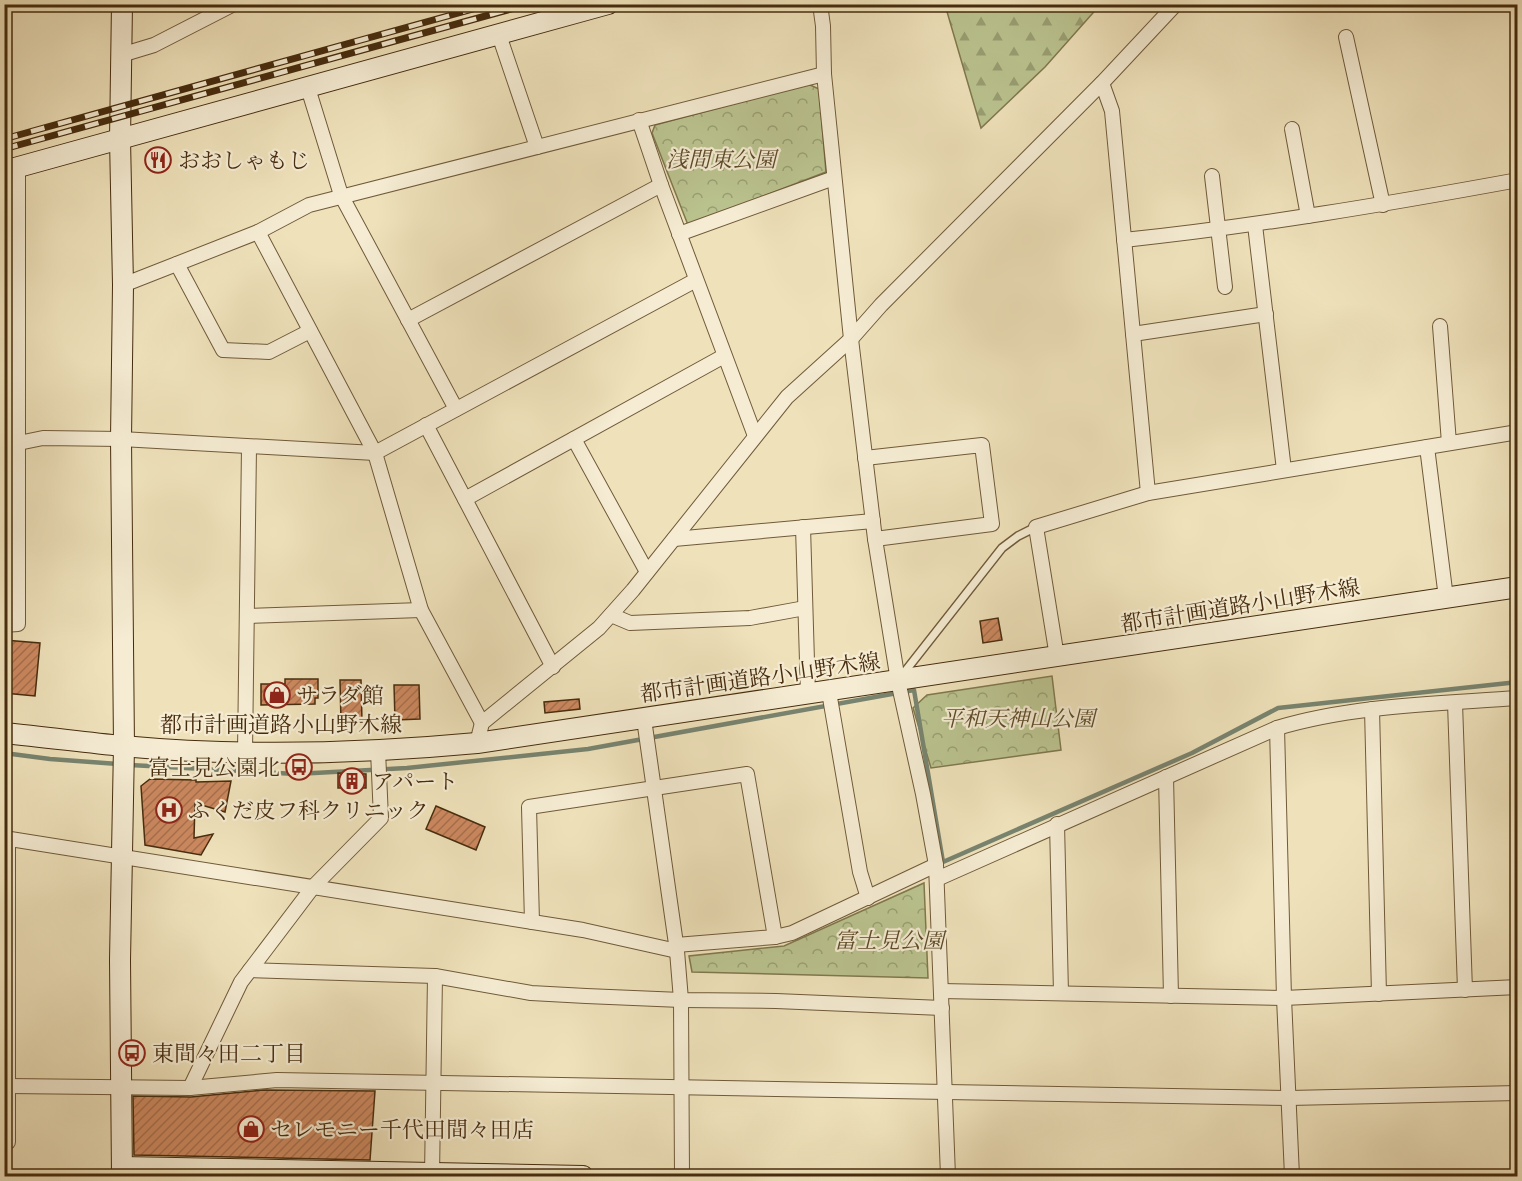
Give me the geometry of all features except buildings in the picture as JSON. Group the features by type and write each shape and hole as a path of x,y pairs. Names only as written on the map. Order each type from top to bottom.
{"street":[{"path":"122,4 120,139 123,285 121,439 124,746 122,1172 583,1176"},
{"path":"121,55 154,45 234,4"},
{"path":"4,625 18,624 11,527 11,169 608,4"},
{"path":"820,4 834,178 875,539 898,681 923,794 936,872 948,1176"},
{"path":"477,743 482,723 600,628 787,398 851,339 881,305 1102,83 1176,4"},
{"path":"499,35 537,147"},
{"path":"1346,37 1383,205"},
{"path":"123,285 258,232 309,205 341,195 824,75"},
{"path":"1102,83 1112,111 1148,493"},
{"path":"308,88 341,195 456,409"},
{"path":"639,120 755,436"},
{"path":"1292,129 1308,216"},
{"path":"1212,176 1225,287"},
{"path":"679,234 834,178"},
{"path":"1124,240 1255,225 1383,205 1518,180"},
{"path":"408,320 661,185"},
{"path":"1255,225 1284,470"},
{"path":"258,232 375,453 421,610 482,723"},
{"path":"177,264 224,350 270,352 310,331"},
{"path":"11,444 43,438 121,439 375,453 696,280"},
{"path":"1133,334 1266,314"},
{"path":"1440,326 1449,443"},
{"path":"465,499 724,356"},
{"path":"426,425 553,667"},
{"path":"1057,657 1036,527 1148,493 1518,432"},
{"path":"574,439 647,572"},
{"path":"865,458 982,445 992,524 875,539"},
{"path":"245,752 249,447"},
{"path":"1427,447 1446,598"},
{"path":"674,539 873,522"},
{"path":"803,528 808,695"},
{"name":"都市計画道路小山野木線","path":"4,733 124,746 245,752 378,751 477,743 1518,587"},
{"path":"611,615 630,623 739,619 805,608"},
{"path":"247,616 421,610"},
{"path":"829,692 861,872 868,898"},
{"path":"4,1142 8,1142 6,838 583,930 676,948 792,933 868,898 1057,824 1277,729 1303,720 1372,709 1518,698"},
{"path":"1455,703 1465,990"},
{"path":"1372,709 1379,994"},
{"path":"644,719 676,948 681,1000 682,1176"},
{"path":"1277,729 1284,998 1292,1176"},
{"path":"190,1088 241,982 313,887 381,818 378,751"},
{"path":"532,922 529,807 747,774 775,937"},
{"path":"1166,777 1171,996"},
{"path":"1057,824 1061,993"},
{"path":"250,970 435,976 531,993 942,1008"},
{"path":"432,1174 435,976"},
{"path":"942,991 1284,998 1518,987"},
{"path":"8,1086 190,1088 277,1080 1289,1098 1518,1093"}],"lane":[{"path":"898,681 1002,548 1018,536 1036,527"}],"green space":[{"path":"945,4 1100,5 1045,67 981,128"},
{"name":"浅間東公園","path":"808,84 819,89 826,172 688,225 652,133 655,125"},
{"name":"平和天神山公園","path":"1052,676 1061,750 931,768 913,708 927,695"},
{"name":"富士見公園","path":"924,883 928,978 692,972 689,956 784,946"}],"waterway":[{"path":"130,765 296,774 407,768 588,749 914,690 943,862 1192,753 1278,708 1518,682"},
{"path":"4,753 118,764"}],"railway":[{"path":"4,139 491,4"},
{"path":"4,149 529,4"}],"place":[{"name":"おおしゃもじ","path":"158,160"},
{"name":"サラダ館","path":"277,695"},
{"name":"富士見公園北","path":"299,767"},
{"name":"アパート","path":"352,781"},
{"name":"ふくだ皮フ科クリニック","path":"169,810"},
{"name":"東間々田二丁目","path":"132,1053"},
{"name":"セレモニー千代田間々田店","path":"251,1129"}]}
